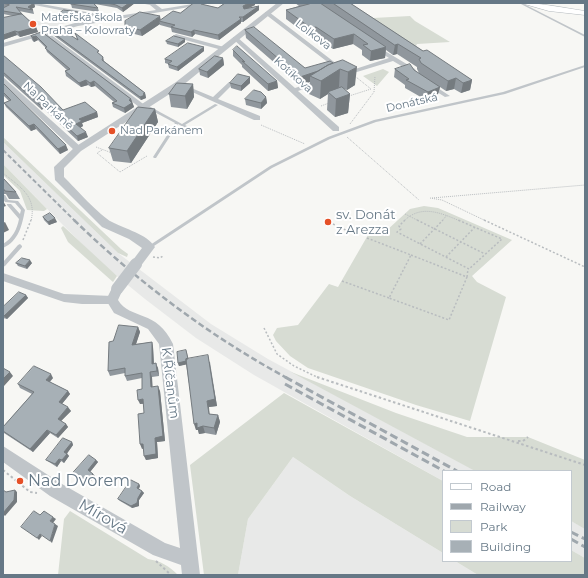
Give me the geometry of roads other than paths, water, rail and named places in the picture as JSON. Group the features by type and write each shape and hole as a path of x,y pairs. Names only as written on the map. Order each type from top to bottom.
{"main road":[{"path":"525,3 549,9 585,13"}],"street":[{"path":"27,3 107,18"},
{"path":"143,3 152,4 160,10"},
{"path":"3,45 77,24 107,18 210,3"},
{"path":"3,277 64,298 82,300 114,295 149,247 133,236 106,224 59,178 59,167 78,149 179,84 222,48 281,3"},
{"name":"Lolkova","path":"267,13 348,73"},
{"path":"44,33 144,107"},
{"path":"176,36 222,48"},
{"name":"Kotíkova","path":"235,38 293,91 341,131"},
{"path":"367,41 393,59 413,70 414,74 447,96"},
{"path":"338,76 393,59"},
{"path":"293,91 331,78"},
{"name":"Na Parkáně","path":"3,79 78,149"},
{"path":"215,102 231,83"},
{"path":"179,84 215,102 257,118"},
{"name":"K Říčanům","path":"114,295 118,310 156,327 164,337 166,344 191,575"},
{"name":"Mírová","path":"3,453 56,490 159,549 176,556 189,557"}],"lane":[{"path":"520,3 585,36"},
{"name":"Donátská","path":"149,247 257,176 341,131 397,116 526,86 585,66"},
{"path":"183,125 215,102"},
{"path":"144,107 199,134"},
{"path":"155,157 177,122"},
{"path":"3,196 7,201 16,202 23,210 14,238 3,246"},
{"path":"9,205 21,218"},
{"path":"3,265 20,246"}],"railway":[{"path":"3,150 75,221"},
{"path":"74,220 123,265 175,306 229,344 287,378"},
{"path":"285,377 455,470"},
{"path":"285,384 442,470"},
{"path":"572,532 585,539"},
{"path":"572,540 585,547"}],"place":[{"name":"Mateřská škola Praha – Kolovraty","path":"33,24"},
{"name":"Nad Parkánem","path":"112,131"},
{"name":"sv. Donát z Arezza","path":"328,222"},
{"name":"Nad Dvorem","path":"20,481"}]}
